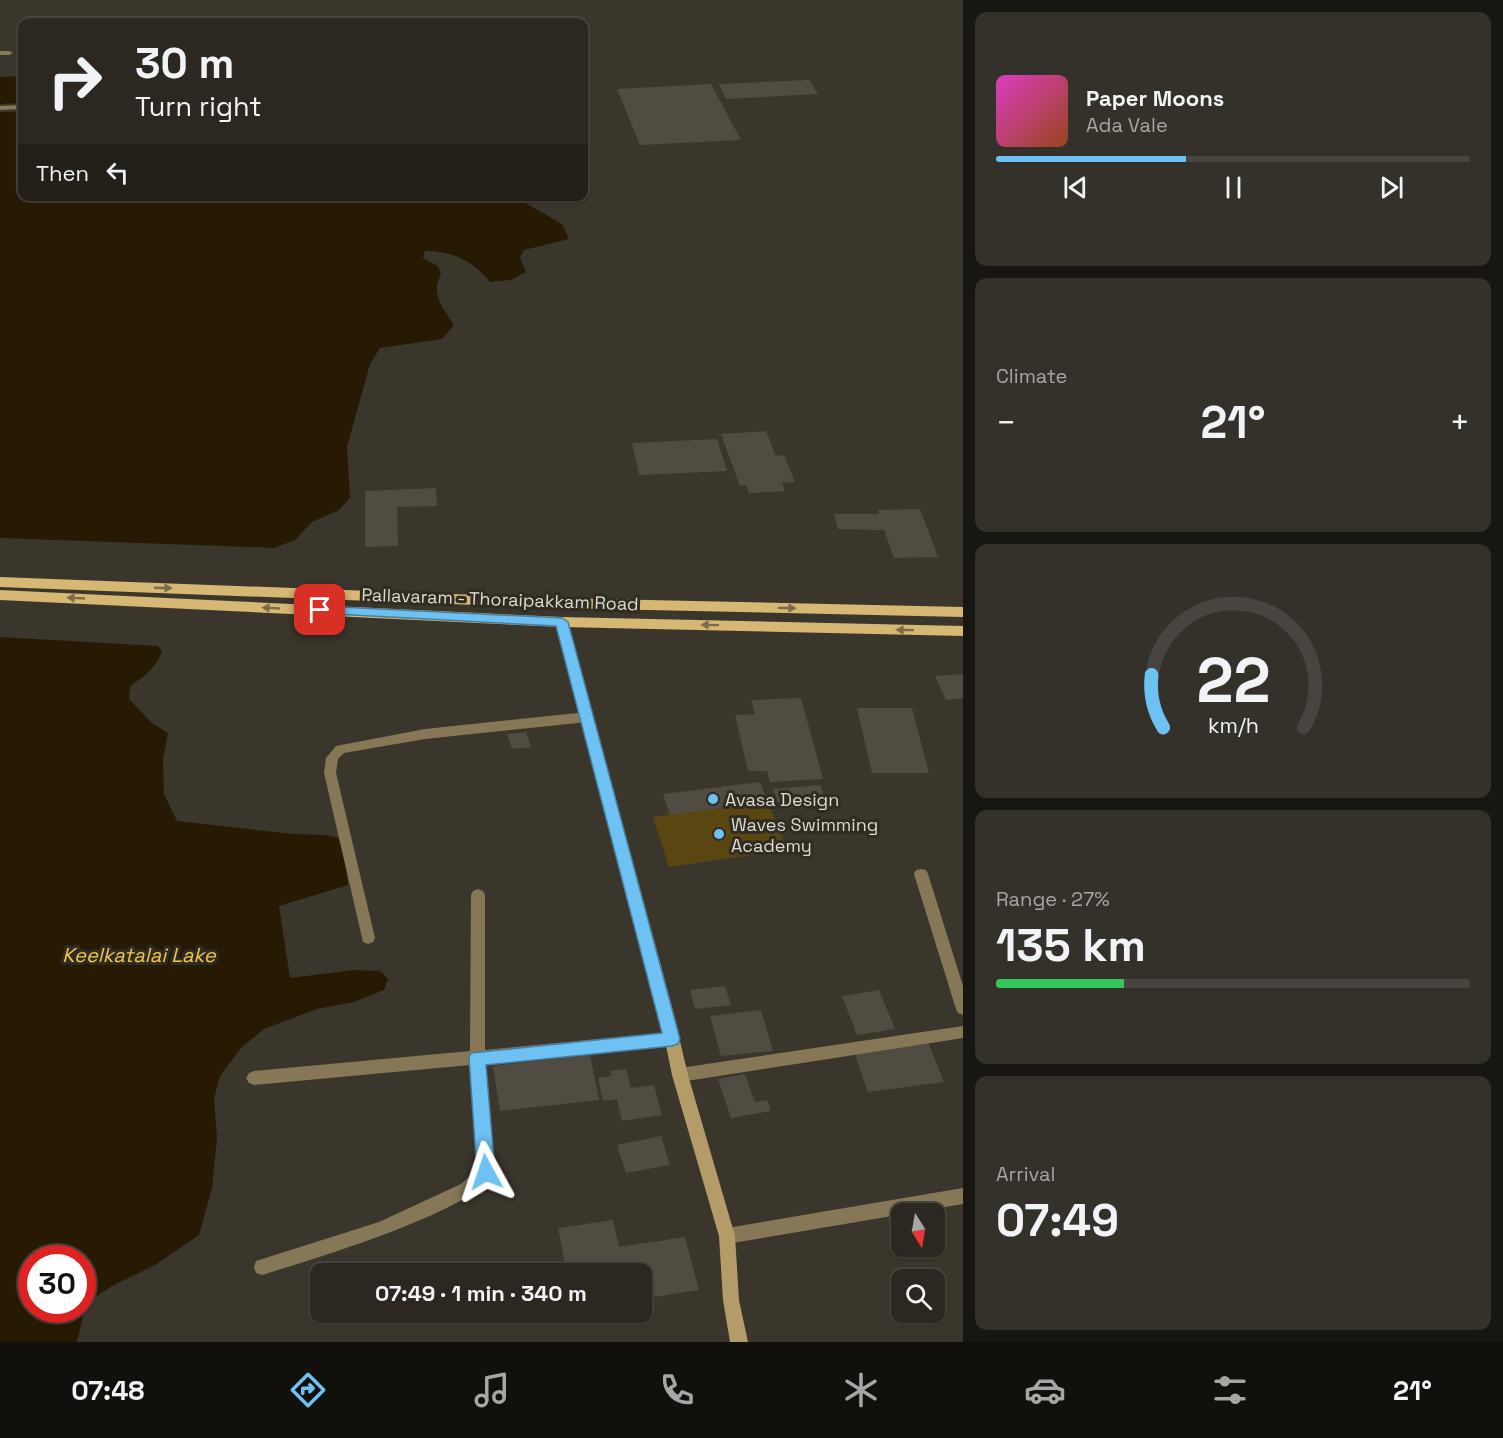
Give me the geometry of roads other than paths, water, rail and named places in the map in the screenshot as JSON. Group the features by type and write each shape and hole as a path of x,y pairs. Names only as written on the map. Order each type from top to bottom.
{"main road":[{"name":"Pallavaram - Thoraipakkam Road","path":"0,582 555,603 963,612"},
{"name":"Pallavaram - Thoraipakkam Road","path":"0,595 562,622 963,631"}],"street":[{"path":"0,53 9,53"},
{"path":"0,108 18,107"},
{"path":"562,622 680,1075 727,1236 731,1300 739,1342"},
{"path":"368,938 330,773 332,758 340,749 425,734 587,717"},
{"path":"921,874 963,1009"},
{"path":"262,1267 381,1229 467,1189 486,1172 477,1058 478,895"},
{"path":"680,1075 963,1032"},
{"path":"255,1078 672,1039"},
{"path":"727,1236 963,1196"}],"water":[{"path":"18,76 18,103 0,104 0,77"},
{"path":"0,112 18,112 18,201 522,201 562,224 569,239 524,250 520,258 526,272 511,280 490,282 477,268 462,259 435,251 425,251 423,258 438,266 441,274 437,294 442,307 454,325 442,339 380,348 370,364 347,447 350,498 339,510 312,522 295,540 274,548 0,538"},
{"name":"Keelkatalai Lake","path":"0,637 158,646 162,651 160,657 149,671 130,686 129,699 152,723 168,733 163,759 164,794 177,821 338,838 343,848 348,885 279,906 290,978 354,970 380,971 388,979 384,990 354,1002 317,1009 264,1029 241,1048 220,1076 214,1099 217,1138 212,1188 199,1235 155,1265 96,1296 96,1245 18,1245 18,1323 81,1323 77,1342 0,1342"}],"place":[{"name":"Avasa Design","path":"713,799"},
{"name":"Waves Swimming Academy","path":"719,834"}]}
